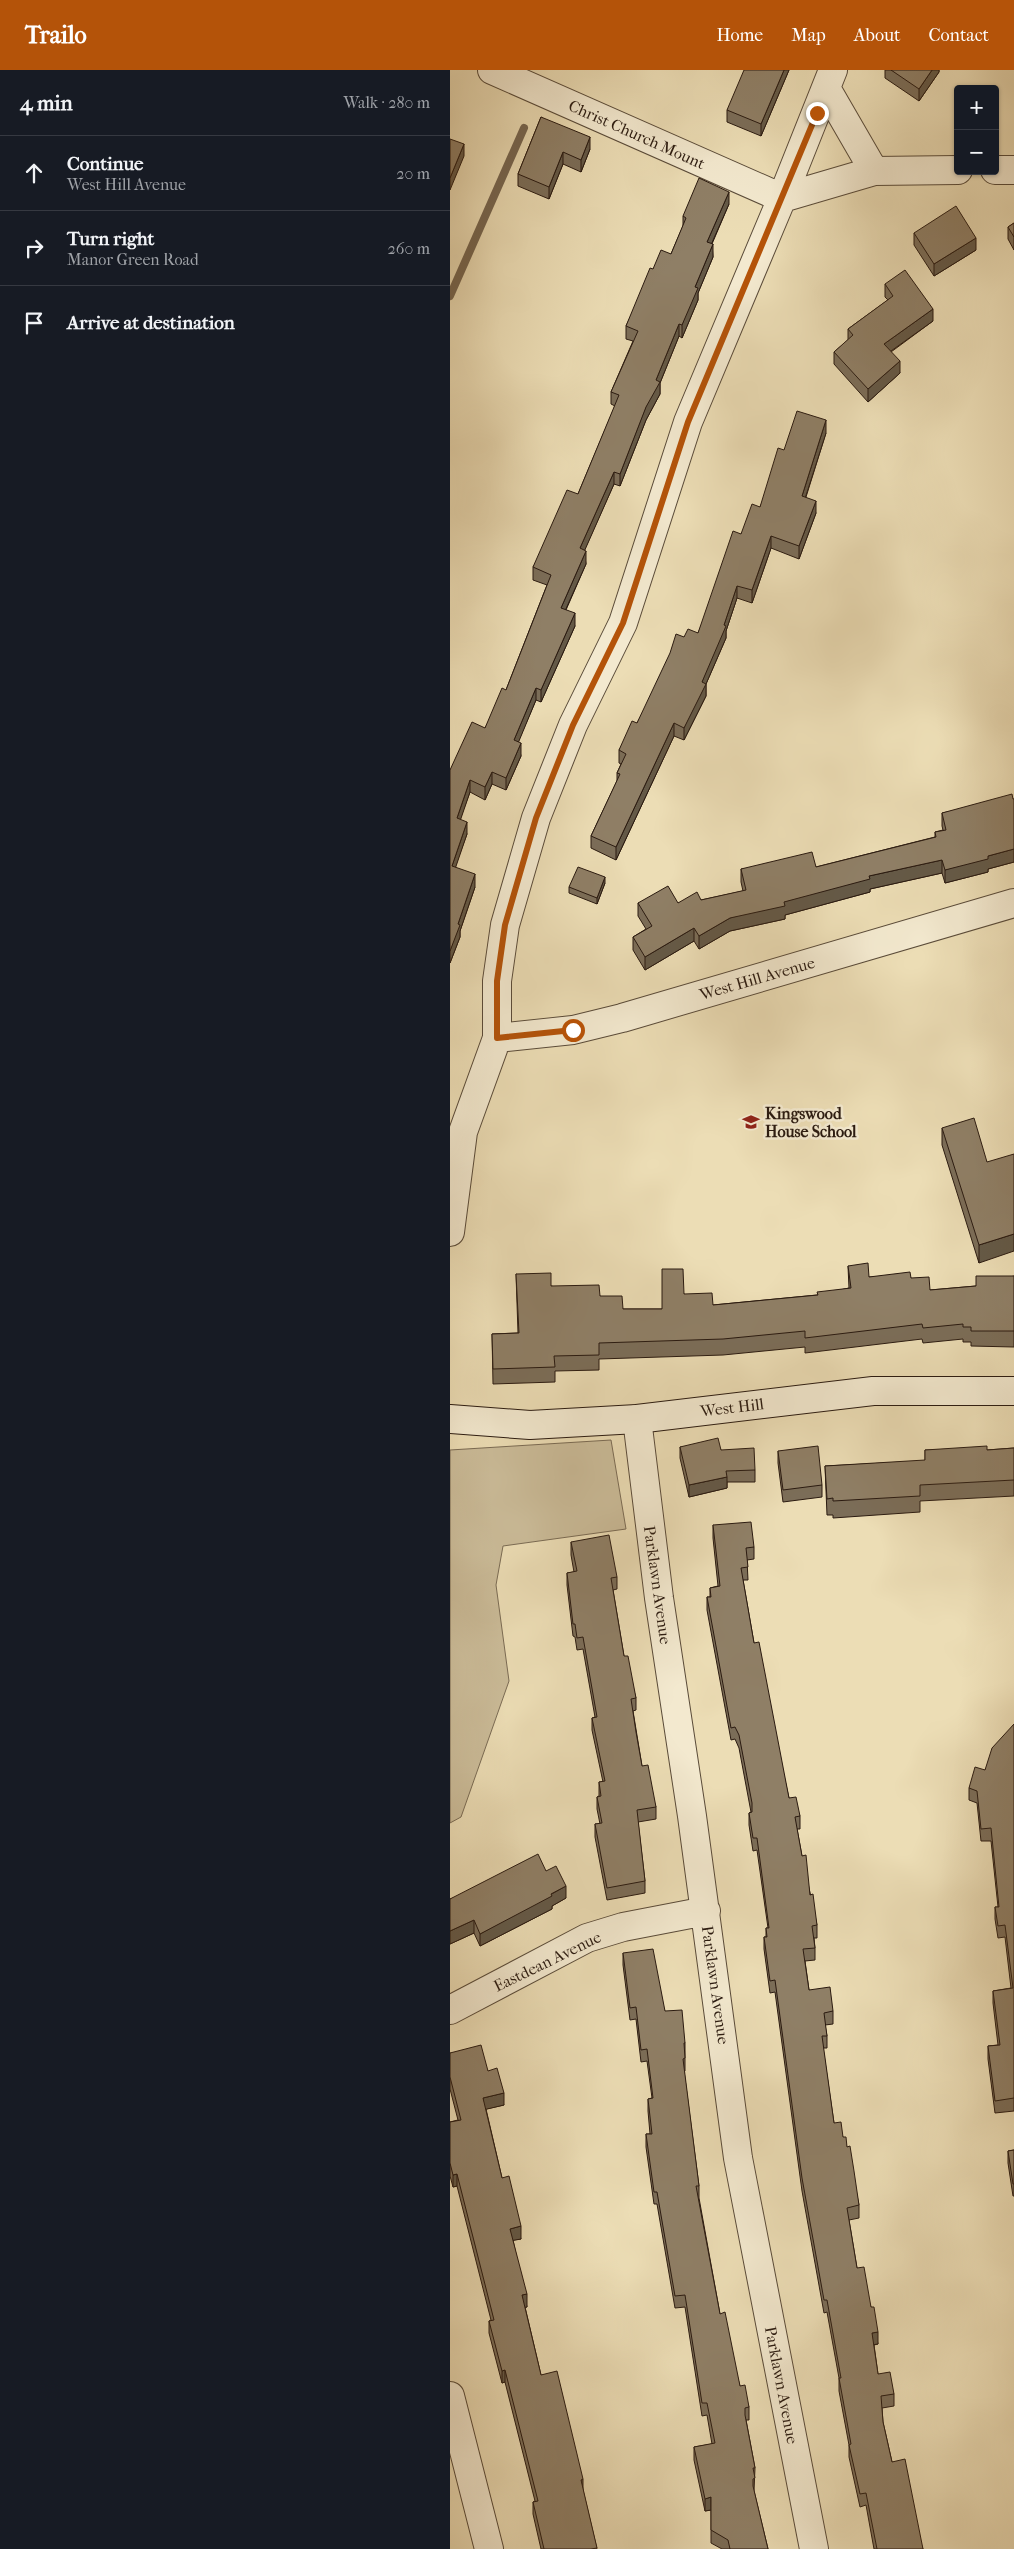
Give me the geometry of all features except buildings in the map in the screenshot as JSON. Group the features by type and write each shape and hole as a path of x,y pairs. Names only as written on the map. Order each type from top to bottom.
{"street":[{"name":"Christ Church Mount","path":"492,70 782,198"},
{"path":"450,1232 463,1132 474,1096 497,1038 497,981 505,925 536,818 573,725 623,623 688,422 782,198 829,79"},
{"path":"829,79 874,171"},
{"path":"782,198 874,171 954,170"},
{"path":"999,170 1014,170"},
{"name":"West Hill Avenue","path":"497,1038 573,1030 622,1018 1014,902"},
{"name":"West Hill","path":"450,1419 530,1425 637,1419 873,1391 1014,1390"},
{"name":"Parklawn Avenue","path":"637,1419 659,1598 706,1911 738,2158 814,2549"},
{"name":"Eastdean Avenue","path":"450,2010 588,1938 624,1927 706,1911"},
{"path":"450,2396 489,2549"}],"shaded area":[{"path":"611,1440 626,1529 503,1546 496,1585 509,1681 461,1817 450,1823 450,1450"}],"waterway":[{"path":"450,296 524,128"}],"place":[{"name":"Kingswood House School","path":"751,1122"}],"route":[{"path":"573,1030 497,1038 497,981 505,925 536,818 573,725 600,674 623,623 688,422 817,113"}]}
